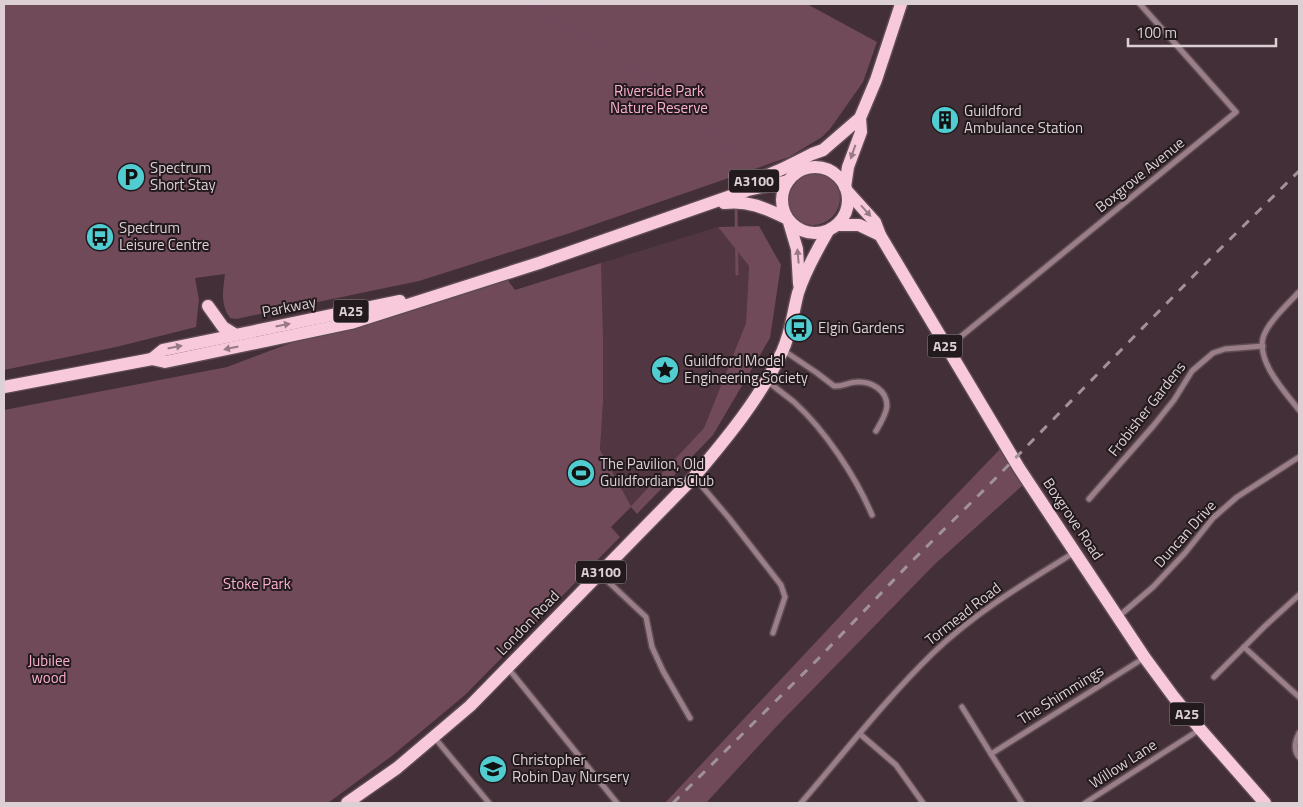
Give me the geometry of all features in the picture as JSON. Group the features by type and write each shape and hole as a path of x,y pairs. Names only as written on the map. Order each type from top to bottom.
{"main road":[{"name":"A3100","path":"803,169 816,160 823,150 860,118 876,80 901,4"},
{"path":"833,228 844,216 848,206 846,189 848,166 861,132 860,118"},
{"name":"A3100","path":"686,213 823,150"},
{"path":"846,189 836,175 826,169 815,167 803,169 794,174 788,181 782,191 781,202 788,220 797,229 807,233 818,234 833,228 859,225 880,235"},
{"name":"A25","path":"686,213 748,190 788,181"},
{"name":"A25","path":"846,189 875,222 880,235"},
{"name":"A25","path":"686,213 736,202 758,205 788,220"},
{"name":"Parkway","path":"4,388 152,359 165,362 351,323 548,260 686,213"},
{"name":"London Road","path":"788,220 797,249 799,292"},
{"name":"London Road","path":"347,803 360,799 470,706 694,477 725,440 766,381 783,350 799,292 814,255 833,228"},
{"name":"Boxgrove Road","path":"880,235 1011,456 1145,658 1200,729 1265,803"},
{"name":"Parkway","path":"152,359 163,350 466,286"},
{"path":"208,306 223,327 236,335"}],"street":[{"name":"Boxgrove Avenue","path":"946,349 1236,112 1140,4"},
{"path":"1299,292 1270,325 1262,346 1275,380 1299,410"},
{"name":"Frobisher Gardens","path":"1089,499 1154,426 1174,400 1192,371 1213,353 1225,349 1262,346"},
{"path":"783,350 834,386 856,382 873,384 882,392 887,405 883,419 876,431"},
{"path":"766,381 795,403 830,442 862,491 872,516"},
{"name":"Duncan Drive","path":"1118,617 1153,587 1219,513 1237,497 1299,456"},
{"path":"694,477 729,518 781,586 785,597 773,633"},
{"name":"Tormead Road","path":"801,803 932,654 960,628 1010,592 1074,552"},
{"path":"600,574 646,617 652,647 663,671 690,718"},
{"path":"1214,677 1299,595"},
{"path":"1244,647 1299,697"},
{"name":"The Shimmings","path":"991,754 1145,658"},
{"path":"508,668 616,803"},
{"path":"962,707 1022,803"},
{"name":"Willow Lane","path":"1085,803 1200,729"},
{"path":"1299,733 1295,746 1299,757"},
{"path":"860,734 896,765 923,803"},
{"path":"433,737 489,803"}],"shaded area":[{"name":"Guildford Model Engineering Society","path":"718,227 749,266 746,323 704,428 631,506 600,451 603,402 601,263"}],"green space":[{"name":"Riverside Park Nature Reserve","path":"4,4 807,4 877,42 863,82 830,129 822,137 789,157 570,233 419,281 236,319 230,318 225,307 223,297 225,274 195,278 199,300 196,327 116,347 4,370"},
{"path":"813,171 823,173 832,179 838,188 840,198 838,208 832,217 823,223 813,225 803,223 794,217 788,208 786,198 788,188 794,179 803,173"},
{"name":"Stoke Park","path":"759,226 781,265 770,338 713,435 637,514 631,507 611,527 620,537 465,695 393,755 328,803 4,803 4,410 227,367 312,335 507,279 515,290 601,263 603,402 600,450 631,506 704,428 746,323 749,266 718,227"},
{"path":"1002,447 1023,485 935,564 775,728 706,803 665,803 858,597"}],"waterway":[{"path":"528,4 645,73 734,154 736,191"},
{"path":"736,205 737,274"},
{"path":"4,597 8,603 4,610"}],"railway":[{"path":"673,803 819,658 911,562 1299,171"}],"place":[{"name":"Guildford Ambulance Station","path":"945,120"},
{"name":"Spectrum Short Stay","path":"131,177"},
{"name":"Spectrum Leisure Centre","path":"100,237"},
{"name":"Elgin Gardens","path":"799,328"},
{"name":"Guildford Model Engineering Society","path":"665,370"},
{"name":"The Pavilion, Old Guildfordians Club","path":"581,473"},
{"name":"Christopher Robin Day Nursery","path":"493,769"}],"park label":[{"name":"Jubilee wood","path":"49,670"}]}
